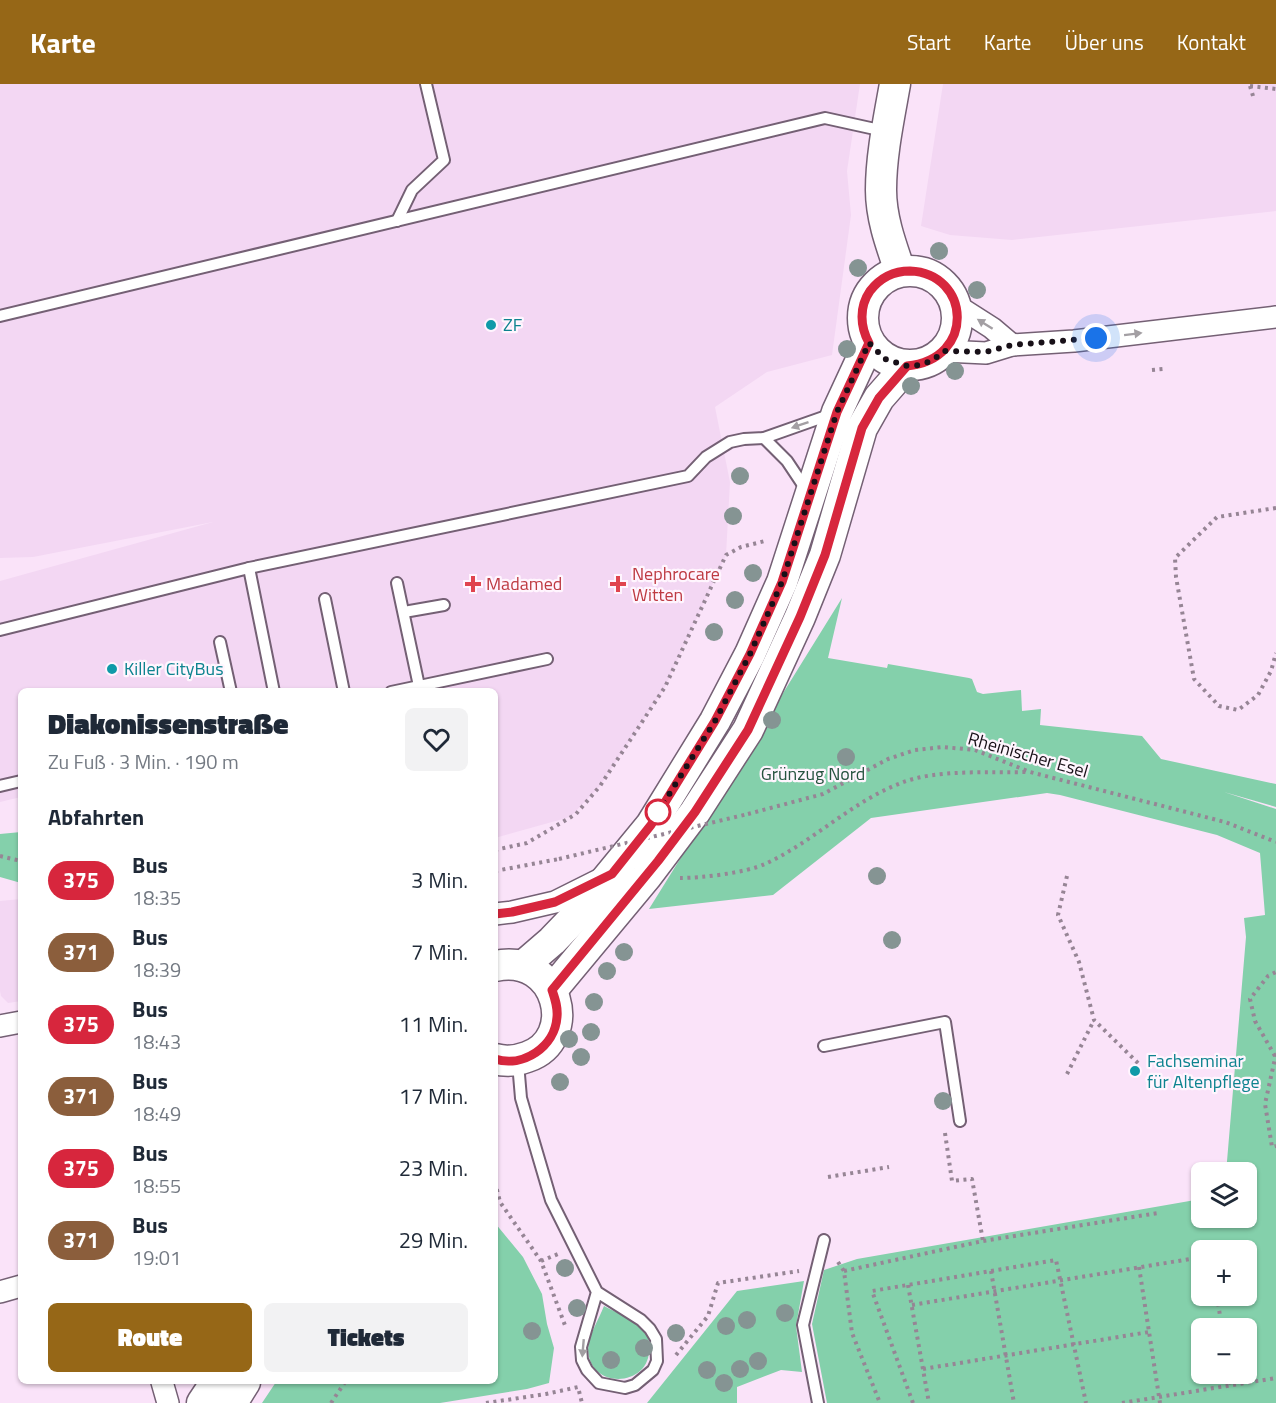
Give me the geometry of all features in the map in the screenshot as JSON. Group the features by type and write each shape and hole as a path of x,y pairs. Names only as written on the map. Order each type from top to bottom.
{"main road":[{"path":"895,84 881,190 885,226 900,271"},
{"path":"900,271 930,275 949,291 956,305 956,329 944,351 933,360 921,365 907,366 885,359 869,343 862,328 865,300 879,281 900,271"},
{"path":"509,966 569,924 612,874 651,825 715,721 750,654 782,582 837,412 869,343"},
{"path":"552,990 637,889 695,812 748,730 800,617 825,555 862,428 879,398 907,366"},
{"path":"506,1060 532,1056 553,1034 557,1019 552,990 544,980 534,971 509,966"},
{"path":"202,1403 215,1384"},
{"path":"232,1403 244,1384"}],"street":[{"path":"956,305 992,328 1012,345"},
{"path":"944,351 986,352 1012,345 1276,317"},
{"path":"498,914 555,902 612,874"},
{"path":"0,1026 18,1023"},
{"path":"0,1292 18,1287"},
{"path":"163,1384 168,1403"}],"lane":[{"path":"397,221 412,190 444,160 426,84"},
{"path":"0,316 825,118 887,132"},
{"path":"0,630 249,568 688,476 706,457 730,442 764,438 837,412"},
{"path":"764,438 787,461 809,494"},
{"path":"249,568 273,688"},
{"path":"397,583 419,686"},
{"path":"325,599 343,688"},
{"path":"404,612 444,605"},
{"path":"220,642 230,688"},
{"path":"410,688 547,659"},
{"path":"0,786 18,782"},
{"path":"824,1046 945,1022 960,1120"},
{"path":"506,1060 521,1098 551,1200 597,1292 618,1304 650,1329 656,1339 657,1361 652,1370 634,1385 625,1388 599,1383 587,1370 582,1360 581,1347 597,1292"},
{"path":"818,1403 803,1325 824,1240"}],"path":[{"path":"1253,96 1250,85 1276,89"},
{"path":"1152,370 1163,369 1163,365"},
{"path":"1276,508 1217,517 1175,558 1176,577 1194,678 1219,706 1238,710 1258,695 1276,653"},
{"path":"498,849 527,843 576,814 600,786 664,687 726,555 757,542 770,540 795,543"},
{"name":"Rheinischer Esel","path":"498,870 559,859 823,794 888,759 915,750 943,747 975,750 1030,772 1226,822 1276,842"},
{"path":"637,889 686,878 763,866 800,845 872,795 904,782 931,776 1030,772"},
{"path":"0,856 18,860"},
{"path":"1067,876 1058,915 1078,962 1094,1020 1139,1064"},
{"path":"1276,972 1268,976 1250,999 1255,1021 1276,1055 1265,1104 1272,1147 1276,1146"},
{"path":"1067,1074 1094,1020"},
{"path":"960,1120 944,1129 952,1181 972,1179 983,1241"},
{"path":"828,1178 889,1167"},
{"path":"498,1194 500,1202 541,1261 567,1333"},
{"path":"844,1271 983,1241 1158,1213"},
{"path":"824,1240 844,1271 852,1333 880,1403"},
{"path":"912,1305 1191,1259"},
{"path":"913,1403 872,1292 1056,1260 1086,1403"},
{"path":"1139,1267 1160,1403"},
{"path":"652,1370 662,1374 689,1336 708,1316 718,1284 816,1269"},
{"path":"991,1271 1014,1403"},
{"path":"908,1285 929,1403"},
{"path":"923,1369 1149,1332"},
{"path":"486,1403 578,1387 587,1370"},
{"path":"576,1376 582,1403"},
{"path":"1122,1403 1276,1378"},
{"path":"331,1403 344,1384"}],"shaded area":[{"path":"0,84 860,84 847,171 851,215 832,355 767,372 715,407 730,482 726,555 665,687 600,786 570,817 498,837 498,688 18,688 18,798 0,802 0,581 213,522 33,557 0,558"},
{"path":"943,84 1276,84 1276,211 1012,240 950,235 921,226"},
{"path":"18,899 18,1001 8,1003 1,996 0,991 0,901"}],"green space":[{"name":"Grünzug Nord","path":"842,598 828,658 887,668 888,664 969,678 972,679 977,692 983,694 1021,690 1022,711 1041,709 1040,725 1142,736 1161,759 1276,784 1276,807 1224,792 1276,809 1276,1403 827,1403 812,1324 824,1270 857,1259 1191,1201 1191,1228 1257,1228 1257,1162 1227,1162 1246,937 1244,918 1265,915 1260,853 1217,835 1047,793 871,818 773,895 649,909"},
{"path":"18,832 18,882 0,877 0,834"},
{"path":"498,1227 523,1257 542,1294 554,1348 549,1383 527,1389 440,1403 262,1403 275,1384 498,1384"},
{"path":"804,1281 796,1326 802,1372 781,1370 737,1387 737,1403 647,1403 737,1291"},
{"path":"604,1306 633,1321 648,1336 647,1360 641,1370 632,1376 620,1379 609,1378 591,1363 588,1345"}],"bus line":[{"name":"375","path":"498,914 555,902 612,874 651,825 715,721 750,654 782,582 837,412 869,343 862,328 865,300 879,281 900,271 921,272 939,281 949,291 956,305 957,321 953,337 944,351 933,360 921,365 907,366 879,398 862,428 825,555 800,617 748,730 695,812 628,900 552,990 557,1004 557,1019 553,1034 544,1046 532,1056 517,1060 498,1060"}],"place":[{"name":"ZF","path":"491,325"},
{"name":"Madamed","path":"473,584"},
{"name":"Nephrocare Witten","path":"618,584"},
{"name":"Killer CityBus","path":"112,669"},
{"name":"Fachseminar für Altenpflege","path":"1135,1071"}],"route":[{"path":"658,812 715,721 750,654 782,582 837,412 869,343 885,359 907,366 921,365 933,360 944,351 986,352 1012,345 1096,338"}]}
